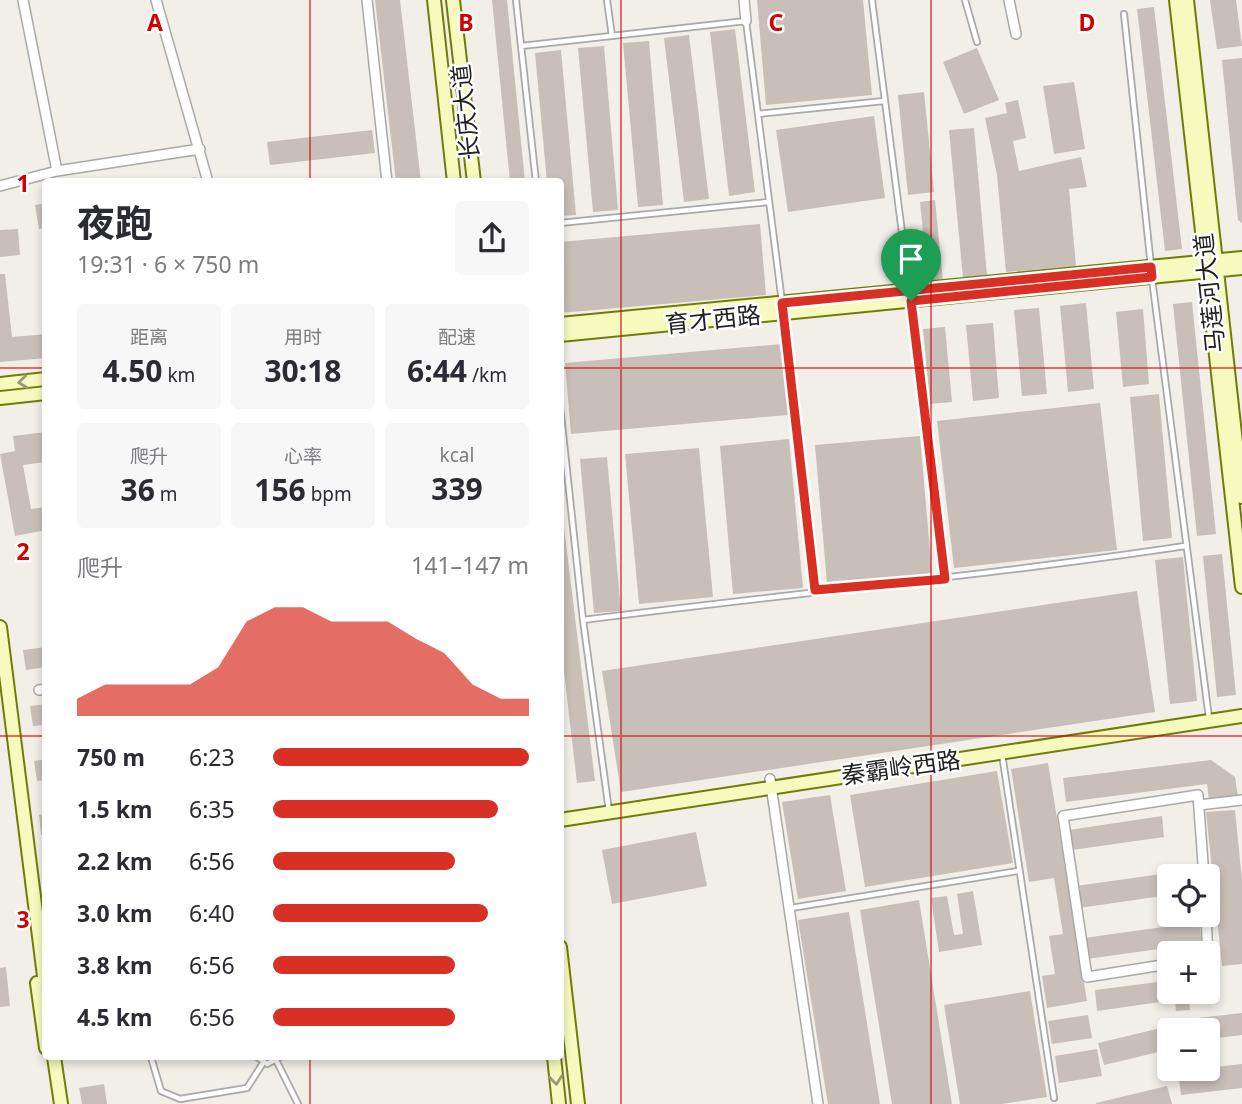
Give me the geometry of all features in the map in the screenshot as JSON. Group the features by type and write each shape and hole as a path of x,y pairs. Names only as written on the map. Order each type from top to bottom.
{"street":[{"path":"23,0 57,170"},
{"path":"156,0 207,178"},
{"path":"367,0 387,178"},
{"name":"长庆大道","path":"434,0 454,178"},
{"name":"长庆大道","path":"453,0 474,178"},
{"path":"744,0 746,21"},
{"path":"1009,0 1016,34"},
{"name":"马莲河大道","path":"1176,0 1242,497"},
{"name":"马莲河大道","path":"1186,0 1242,587"},
{"path":"0,186 57,170 200,149"},
{"name":"育才西路","path":"564,324 910,296 1212,266 1242,258"},
{"name":"育才西路","path":"1212,266 1242,268"},
{"name":"育才西路","path":"564,335 783,308"},
{"path":"0,384 42,379"},
{"path":"0,398 42,393"},
{"path":"0,627 42,960"},
{"path":"0,688 42,1017"},
{"name":"秦霸岭西路","path":"1209,718 1242,709"},
{"name":"秦霸岭西路","path":"564,819 609,808 771,783 1209,718 1242,716"},
{"path":"771,783 818,1104"},
{"path":"1157,966 1087,977 1063,816 1198,795 1203,864"},
{"path":"1199,805 1242,800"},
{"name":"秦霸岭西路","path":"564,811 609,808"},
{"path":"564,982 578,1104"},
{"path":"47,1060 53,1104"},
{"path":"54,1060 61,1104"},
{"path":"554,1060 559,1104"}],"lane":[{"path":"516,0 536,178"},
{"path":"607,0 612,36"},
{"path":"872,0 945,579"},
{"path":"965,0 976,42"},
{"path":"1125,14 1151,272 1209,718"},
{"path":"522,46 746,21 783,308 815,590"},
{"path":"758,114 884,101"},
{"path":"564,223 768,202"},
{"path":"564,443 583,620 609,808"},
{"path":"583,620 815,590 945,579 1185,546"},
{"path":"1001,750 1054,1098"},
{"path":"790,908 1018,871"},
{"path":"152,1060 161,1091 180,1099 247,1088 263,1063 275,1060"},
{"path":"260,1060 263,1063"},
{"path":"279,1060 298,1104"}],"building":[{"path":"375,0 400,0 421,178 396,178"},
{"path":"492,0 507,0 525,178 510,178"},
{"path":"757,0 863,0 872,95 766,105"},
{"path":"1210,0 1236,0 1242,46 1217,49"},
{"path":"1154,7 1182,249 1165,251 1137,9"},
{"path":"735,29 755,192 729,196 710,32"},
{"path":"689,35 709,199 684,202 664,38"},
{"path":"649,41 663,205 638,207 623,43"},
{"path":"604,46 618,210 593,212 578,48"},
{"path":"977,48 999,100 964,114 943,62"},
{"path":"561,50 576,215 564,216 564,178 547,178 535,53"},
{"path":"1242,58 1242,223 1238,220 1222,60"},
{"path":"1074,82 1085,149 1054,154 1043,86"},
{"path":"924,92 934,192 908,195 898,95"},
{"path":"1018,100 1026,138 1013,141 1019,171 1081,157 1087,187 1069,189 1076,266 1006,272 997,175 985,118 1007,113 1005,103"},
{"path":"874,116 885,198 788,212 776,130"},
{"path":"974,128 987,276 963,278 949,130"},
{"path":"372,130 375,153 270,165 267,142"},
{"path":"935,200 943,281 928,282 920,202"},
{"path":"42,204 42,229 39,229 35,205"},
{"path":"760,224 766,295 564,313 564,242"},
{"path":"18,229 20,255 0,257 0,230"},
{"path":"0,274 5,274 12,337 42,334 42,358 0,362"},
{"path":"1192,302 1216,534 1197,536 1173,304"},
{"path":"1086,303 1094,389 1068,392 1060,306"},
{"path":"1039,308 1047,394 1022,396 1014,310"},
{"path":"1143,309 1149,384 1123,387 1116,312"},
{"path":"993,323 999,398 973,401 966,325"},
{"path":"945,327 952,402 930,404 923,329"},
{"path":"782,344 788,415 571,434 565,363"},
{"path":"1159,394 1172,538 1143,541 1130,397"},
{"path":"1100,403 1117,550 954,568 937,421"},
{"path":"42,432 42,463 23,465 31,509 42,508 42,531 15,536 0,454 15,451 13,436"},
{"path":"920,436 932,574 827,583 815,445"},
{"path":"789,439 803,588 733,594 720,446"},
{"path":"699,448 713,597 639,604 625,454"},
{"path":"607,457 621,611 594,613 580,459"},
{"path":"564,527 595,781 577,783 564,672"},
{"path":"1222,554 1236,695 1217,697 1203,556"},
{"path":"1183,557 1197,701 1170,704 1155,560"},
{"path":"1137,591 1155,712 621,792 602,671"},
{"path":"42,648 42,668 26,670 23,650"},
{"path":"42,704 42,725 33,726 30,706"},
{"path":"42,760 42,780 37,781 34,761"},
{"path":"1211,760 1235,777 1238,796 1209,800 1207,784 1066,802 1063,778"},
{"path":"1048,763 1087,1001 1047,1008 1042,976 1055,974 1049,936 1063,934 1054,878 1029,882 1011,769"},
{"path":"997,771 1013,863 865,887 850,795"},
{"path":"830,795 846,891 798,899 782,802"},
{"path":"1235,810 1242,880 1242,964 1222,966 1218,927 1220,864 1211,864 1206,812"},
{"path":"39,815 42,815 42,835 41,835"},
{"path":"1162,816 1164,837 1072,850 1069,830"},
{"path":"696,832 707,886 612,904 602,850"},
{"path":"1157,875 1157,897 1079,908 1076,886"},
{"path":"973,891 982,945 939,952 931,898 947,896 954,935 963,934 957,894"},
{"path":"919,900 952,1104 892,1104 860,910"},
{"path":"849,912 880,1104 828,1104 798,920"},
{"path":"1163,927 1200,927 1202,941 1157,941 1157,949 1087,959 1084,938"},
{"path":"6,967 10,1006 0,1007 0,968"},
{"path":"1157,982 1157,1002 1097,1011 1095,990"},
{"path":"1030,991 1047,1097 1002,1104 960,1104 944,1005"},
{"path":"1175,1004 1189,1004 1190,1010 1176,1011"},
{"path":"1242,1013 1242,1035 1220,1038 1220,1018 1198,1018"},
{"path":"1088,1015 1092,1038 1052,1044 1048,1021"},
{"path":"1157,1029 1157,1052 1104,1065 1098,1043"},
{"path":"1097,1049 1102,1076 1059,1083 1055,1056"},
{"path":"1242,1064 1242,1088 1181,1095 1179,1081 1220,1081 1220,1066"},
{"path":"104,1084 107,1104 82,1104 79,1088"},
{"path":"1167,1086 1172,1104 1096,1104 1096,1103"}],"route":[{"path":"1151,267 1152,277 911,301 945,579 815,590 782,303 1151,267"}]}
